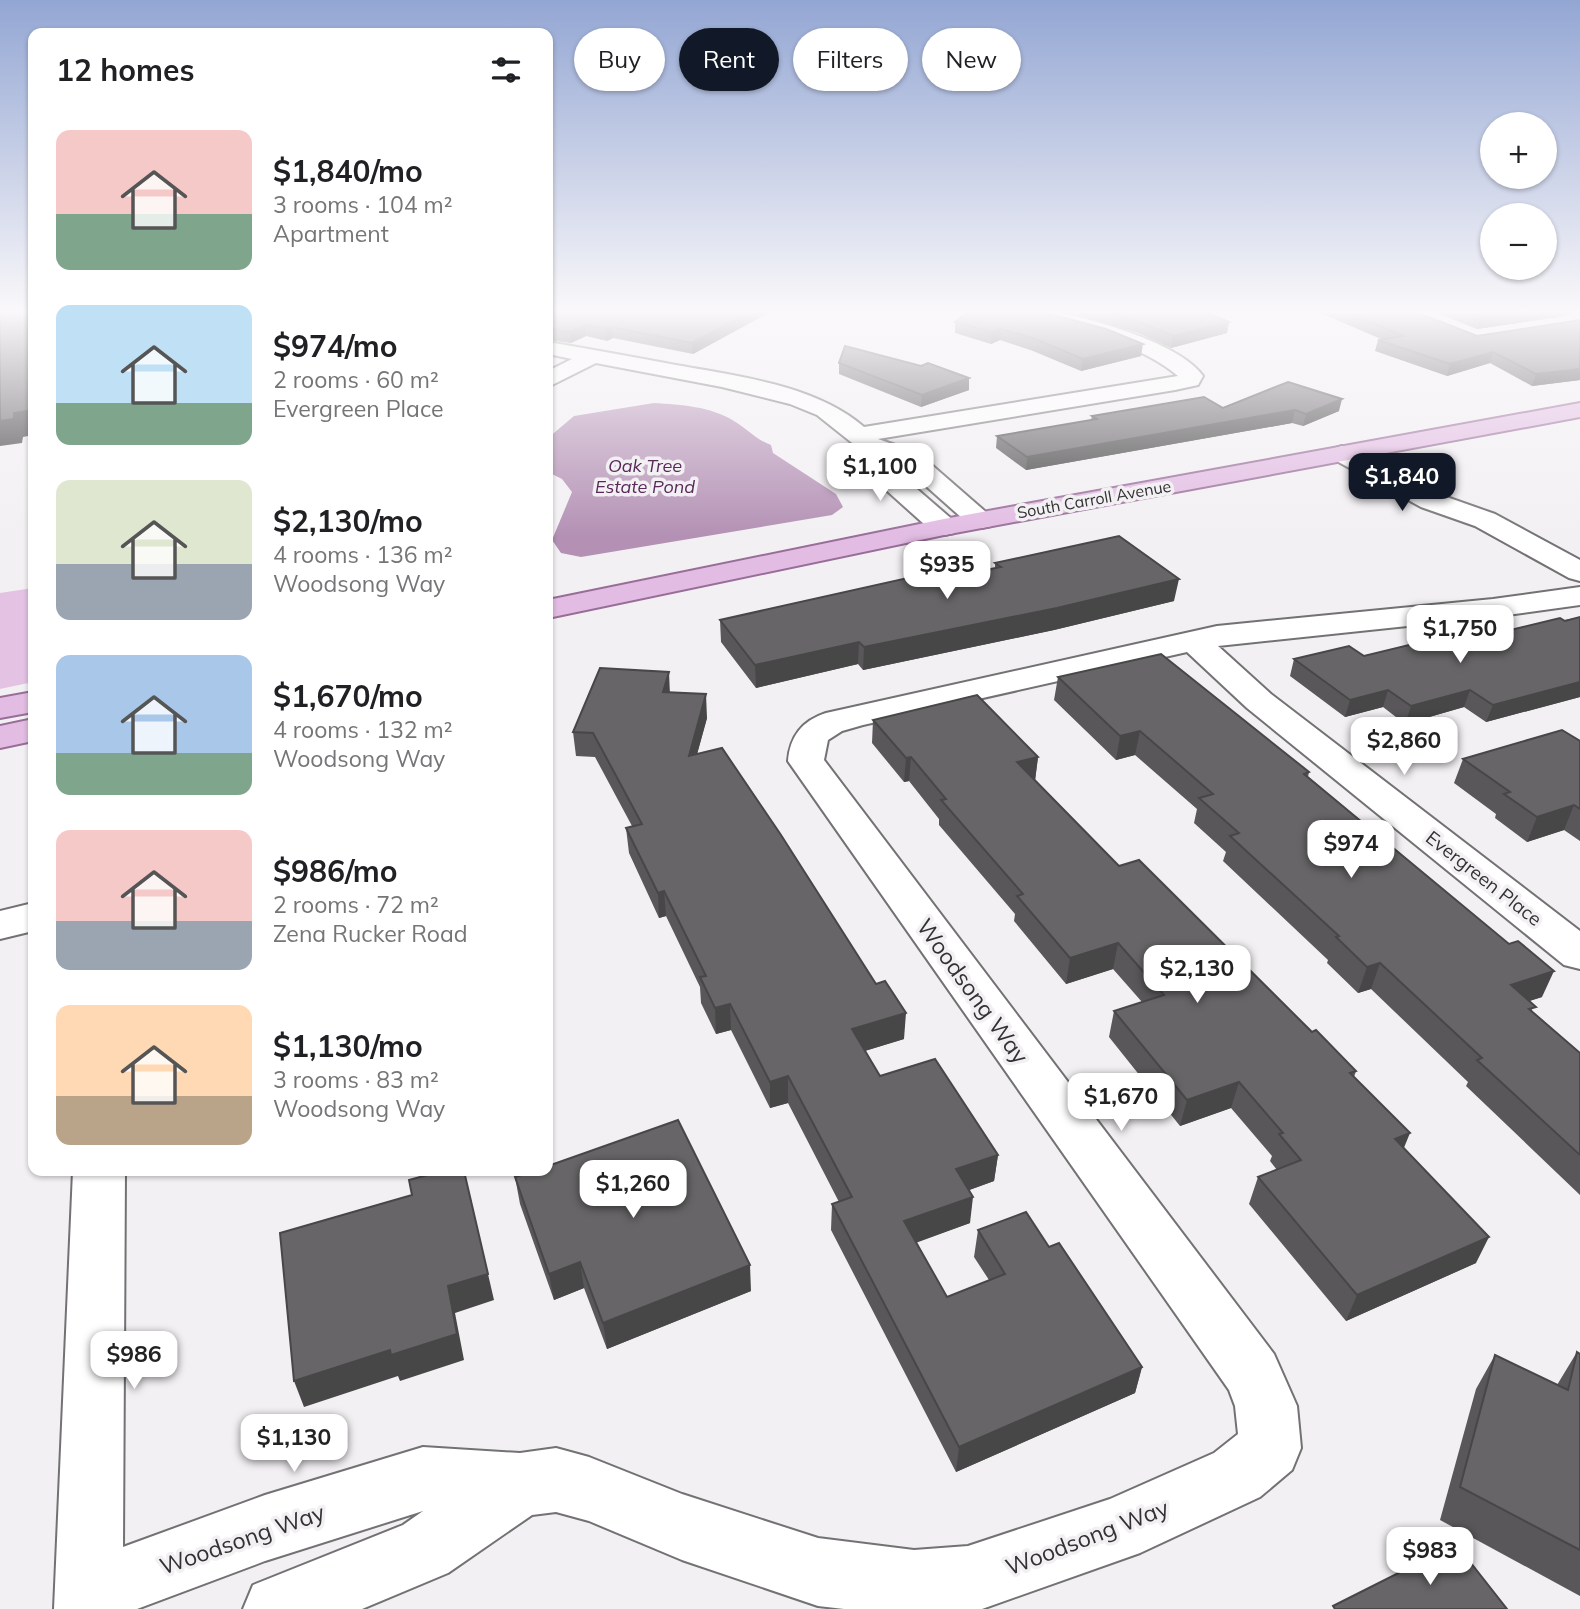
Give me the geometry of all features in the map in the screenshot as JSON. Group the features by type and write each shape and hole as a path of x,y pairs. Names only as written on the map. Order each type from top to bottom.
{"main road":[{"name":"South Carroll Avenue","path":"555,607 944,527 1580,410"},
{"path":"0,708 28,703"},
{"path":"0,737 28,731"}],"street":[{"path":"751,387 798,399 825,410 866,441 909,458 981,520"},
{"path":"866,441 1153,387"},
{"path":"866,441 875,467 944,527"},
{"path":"1369,449 1451,493 1485,520"},
{"path":"1342,454 1431,501 1485,520 1580,572"},
{"name":"Woodsong Way","path":"88,1601 265,1528 423,1479 520,1485 556,1480 589,1489 682,1527 818,1572 914,1584 968,1580 1117,1530 1237,1475 1270,1448 1266,1406 1253,1374 806,761 806,746 814,731 829,723 1194,641 1271,629 1493,608 1580,596"},
{"name":"Evergreen Place","path":"1194,641 1259,701 1580,954"},
{"path":"0,925 28,918"},
{"path":"88,1601 99,1176"},
{"name":"Woodsong Way","path":"277,1609 425,1550 520,1485"}],"shaded area":[{"path":"28,589 28,683 0,689 0,593"}],"water":[{"name":"Oak Tree Estate Pond","path":"654,403 705,409 725,416 771,445 773,453 836,494 843,507 832,515 581,557 561,553 553,538 572,492 562,479 553,474 553,434 574,416"}],"building":[{"path":"0,387 28,387 28,411 14,413 14,419 0,421"},
{"path":"901,387 944,387 922,395"},
{"path":"1275,387 1304,387 1342,399 1306,414 1295,410 1027,457 997,436 1204,397 1223,408"},
{"path":"1119,536 1179,579 1057,608 864,647 859,642 755,665 720,620 912,577 918,583 1001,567 995,563"},
{"path":"1580,617 1580,682 1493,705 1470,690 1411,706 1388,690 1350,700 1294,659 1349,646 1364,656 1487,626 1498,633 1560,618 1565,621"},
{"path":"1161,654 1309,772 1304,774 1509,944 1518,941 1554,971 1511,985 1536,1007 1529,1009 1580,1053 1580,1155 1477,1060 1482,1058 1380,963 1367,967 1336,937 1339,936 1230,836 1239,833 1199,798 1213,794 1140,731 1120,736 1058,677"},
{"path":"600,668 669,672 663,692 706,694 689,756 722,748 876,984 885,981 906,1013 852,1029 880,1076 935,1059 998,1155 956,1169 973,1197 904,1221 947,1297 1005,1274 978,1230 1026,1212 1049,1247 1059,1243 1142,1367 959,1447 832,1204 852,1197 788,1076 770,1082 730,1004 715,1008 700,977 706,976 664,891 658,893 626,828 642,824 593,733 573,732"},
{"path":"977,695 1038,757 1017,762 1119,866 1139,860 1312,1032 1316,1030 1356,1071 1350,1073 1410,1133 1395,1139 1489,1237 1357,1295 1258,1177 1301,1160 1279,1134 1283,1133 1239,1082 1187,1100 1114,1011 1164,995 1118,943 1070,958 1017,896 1023,894 941,800 946,799 911,757 906,758 873,720"},
{"path":"1562,730 1580,741 1580,809 1574,805 1537,817 1504,794 1510,792 1463,759"},
{"path":"678,1120 750,1265 603,1323 580,1262 549,1274 515,1177 553,1176 553,1164"},
{"path":"424,1176 465,1176 488,1274 448,1286 457,1334 391,1355 390,1350 294,1381 280,1233 412,1195 409,1180"},
{"path":"1577,1352 1580,1354 1580,1550 1460,1487 1495,1355 1568,1390"},
{"path":"1456,1544 1507,1609 1335,1609 1333,1606"}]}
